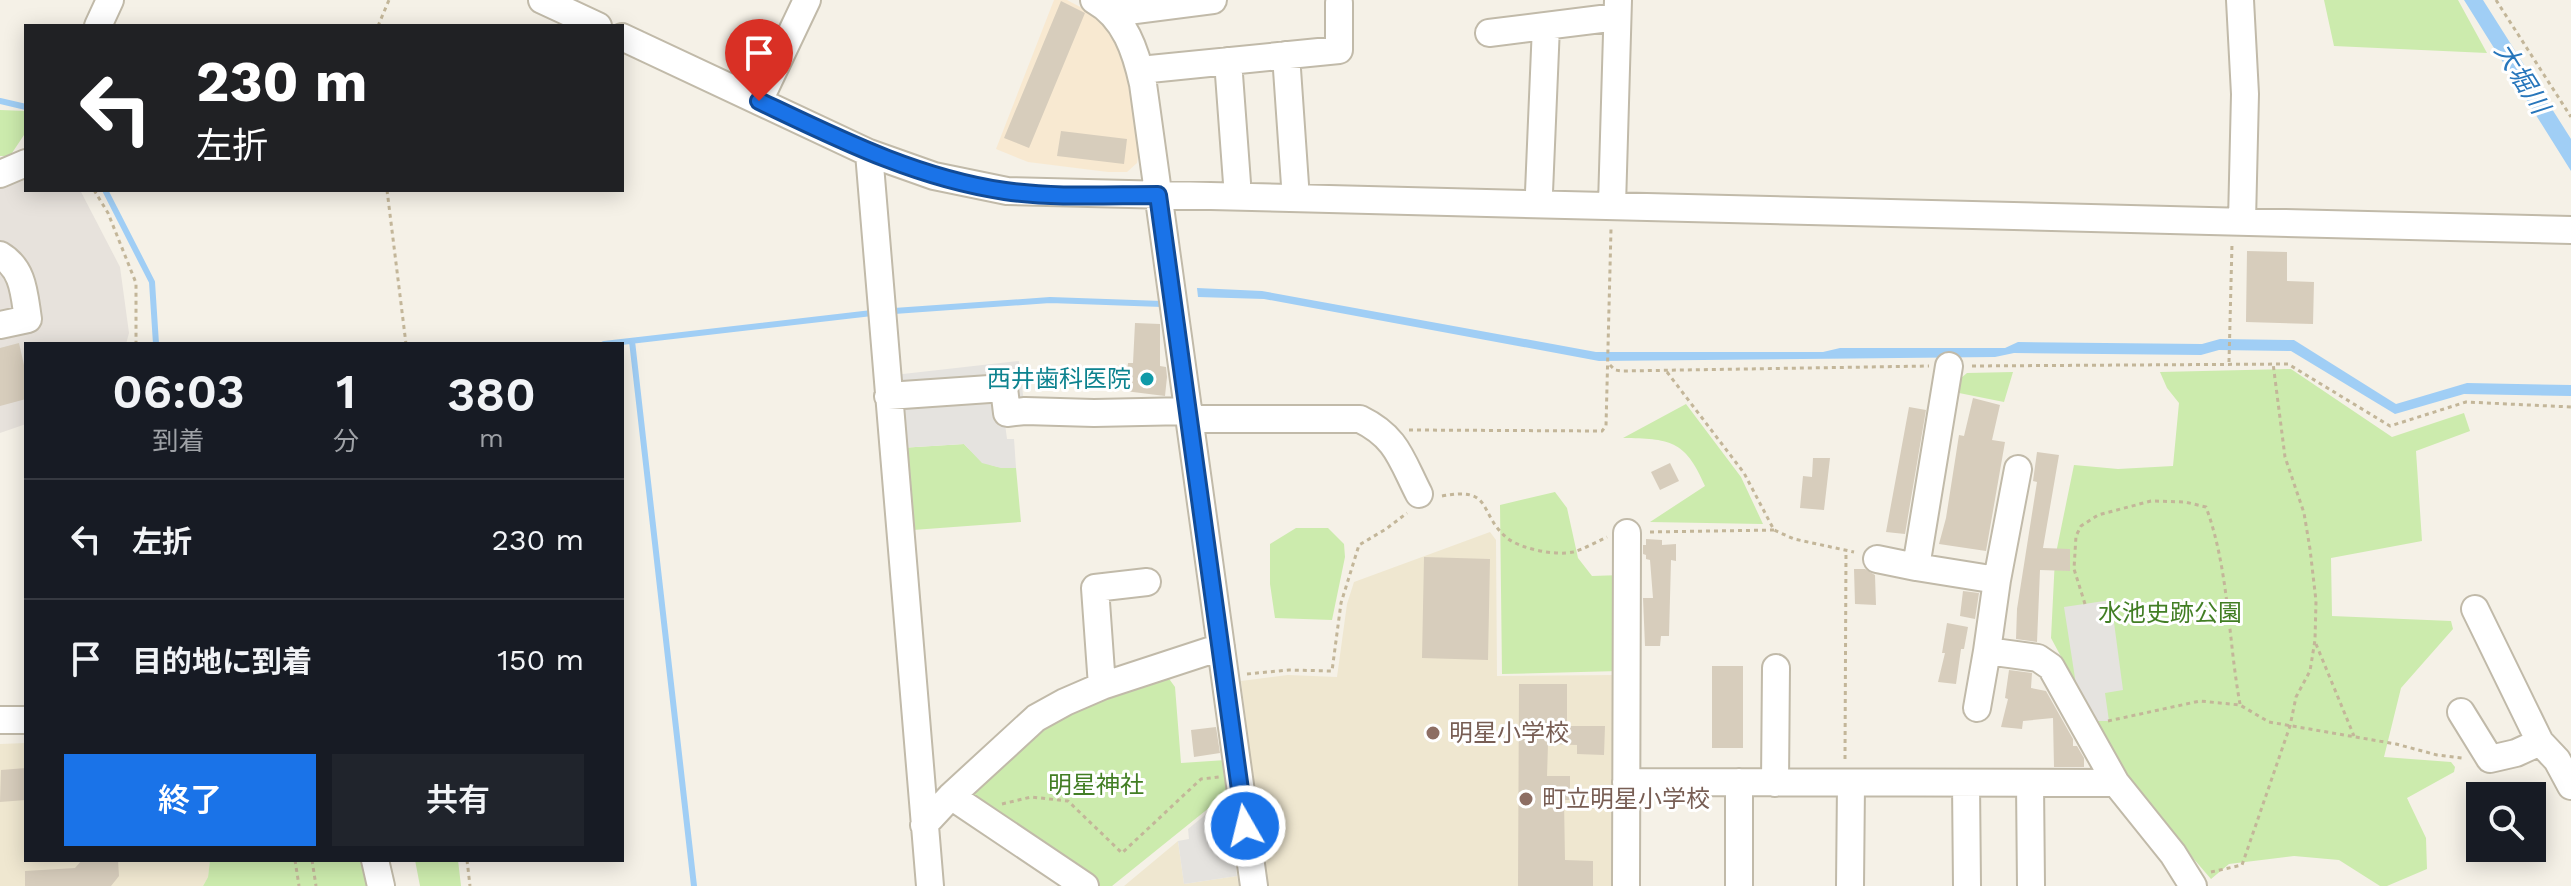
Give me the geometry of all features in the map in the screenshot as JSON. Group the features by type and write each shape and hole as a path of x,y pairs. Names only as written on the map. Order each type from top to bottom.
{"street":[{"path":"99,24 110,0"},
{"path":"542,0 594,24"},
{"path":"759,101 807,0"},
{"path":"1103,7 1213,0"},
{"path":"2238,220 2245,94 2240,0"},
{"path":"1140,70 1339,50 1339,3"},
{"path":"1103,7 1127,37 1140,70 1254,886"},
{"path":"1489,33 1546,26 1617,8 1612,205"},
{"path":"1539,188 1546,26"},
{"path":"624,38 869,153 934,176 1007,191 2571,230"},
{"path":"1286,55 1295,185"},
{"path":"1228,61 1237,183"},
{"path":"869,153 930,886"},
{"path":"0,174 24,164"},
{"path":"0,255 21,276 28,319 0,325"},
{"path":"1916,567 1949,366"},
{"path":"888,396 1004,388 1007,413 1360,419 1381,429 1395,448 1419,494"},
{"path":"1977,708 2018,469"},
{"path":"1626,886 1627,533"},
{"path":"1877,559 1997,580"},
{"path":"1102,686 1095,588 1147,582"},
{"path":"2475,609 2540,742 2557,760 2571,786"},
{"path":"924,825 960,803 1036,718 1102,686 1221,647"},
{"path":"1987,651 2046,661 2116,783 2173,854 2183,884"},
{"path":"1775,783 1776,668"},
{"path":"2461,712 2490,759 2516,753 2540,742"},
{"path":"0,720 24,720"},
{"path":"1626,782 2116,783"},
{"path":"1739,782 1739,886"},
{"path":"1966,783 1967,886"},
{"path":"2030,783 2031,886"},
{"path":"1848,784 1850,886"},
{"path":"960,803 1085,886"},
{"path":"375,862 381,886"}],"path":[{"path":"379,24 389,0"},
{"path":"2496,0 2571,117"},
{"path":"95,192 108,213 136,283 136,342"},
{"path":"387,192 406,342"},
{"path":"1381,429 1602,431 1606,426 1610,365 1612,205"},
{"path":"2229,362 2238,220"},
{"path":"1610,365 1622,371 1667,372 2273,363 2288,364 2390,426 2466,402 2571,407"},
{"path":"2183,884 2215,870 2242,865 2290,726 2296,697 2310,671 2316,601 2310,549 2304,513 2285,457 2273,363"},
{"path":"1667,372 1744,473 1774,530"},
{"path":"1225,676 1289,670 1332,671 1341,603 1359,545 1413,508 1419,494 1433,498 1469,493 1482,501 1506,537 1515,543 1548,551 1571,553 1607,537 1627,533 1774,530 1794,539 1877,559"},
{"path":"2085,604 2074,569 2076,536 2081,526 2098,515 2151,501 2185,502 2206,507 2215,539 2240,705"},
{"path":"1846,551 1848,784"},
{"path":"2315,640 2354,736"},
{"path":"2084,725 2200,701 2240,705 2269,722 2396,744 2437,755 2490,759"},
{"path":"960,803 1031,797 1068,801 1122,853 1201,779 1238,774"},
{"path":"295,862 299,886"},
{"path":"312,862 316,886"},
{"path":"467,862 470,886"}],"shaded area":[{"path":"1054,0 1067,0 1101,18 1117,35 1128,61 1139,151 1137,163 1127,172 1028,162 996,149"},
{"path":"24,150 24,192 81,192 120,267 129,333 127,342 24,342 24,425 0,433 0,162 20,155"},
{"path":"1019,361 1026,420 1005,424 1007,439 1014,439 1016,468 982,463 964,444 900,448 894,375"},
{"name":"明星小学校","path":"1490,532 1496,540 1497,676 1618,675 1618,886 1266,886 1241,681 1288,675 1337,677 1347,604 1354,582"},
{"path":"2111,600 2123,690 2105,693 2109,721 2095,721 2080,691 2077,691 2064,607"},
{"path":"24,743 24,862 210,862 203,886 0,886 0,744"},
{"path":"1227,797 1237,876 1184,884 1178,841 1189,839 1188,829"},
{"path":"1178,841 1184,884 1237,876 1239,886 1124,886"}],"green space":[{"path":"2324,0 2458,0 2487,53 2334,46"},
{"path":"0,110 24,111 24,135 10,156 0,156"},
{"name":"水池史跡公園","path":"2291,369 2392,437 2464,413 2470,431 2416,451 2422,541 2331,558 2332,616 2451,621 2453,629 2401,688 2384,757 2451,762 2454,772 2407,798 2426,838 2427,869 2387,886 2380,886 2339,860 2294,856 2229,864 2211,879 2130,785 2051,638 2055,558 2074,465 2118,469 2173,466 2179,403 2160,372"},
{"path":"2013,372 2004,402 1954,392 1955,383 1967,373"},
{"path":"1686,404 1741,477 1763,524 1650,522 1705,486 1690,459 1674,445 1652,439 1623,438"},
{"path":"964,444 987,463 1016,468 1021,522 913,530 900,448"},
{"path":"1555,492 1567,508 1578,558 1592,576 1622,575 1619,671 1502,674 1500,505"},
{"path":"1296,528 1328,528 1344,544 1345,557 1332,620 1275,618 1270,584 1270,544"},
{"name":"明星神社","path":"1159,665 1175,687 1181,763 1226,760 1230,791 1112,886 1085,886 951,796 1036,718"},
{"path":"210,862 363,862 369,886 203,886"},
{"path":"415,862 458,862 461,886 420,886"}],"water":[{"name":"大堀川","path":"2464,0 2483,0 2571,139 2571,171"},
{"path":"1197,288 1262,291 1596,352 1823,352 1840,348 2005,348 2018,342 2202,344 2220,339 2294,340 2396,404 2467,383 2571,385 2571,396 2464,394 2395,414 2291,351 2219,350 2201,355 2014,353 1995,357 1599,361 1264,299 1198,297"}],"building":[{"path":"1061,1 1085,13 1029,148 1004,138"},
{"path":"1061,131 1127,139 1124,164 1057,156"},
{"path":"2247,251 2287,252 2287,281 2314,282 2313,324 2246,322"},
{"path":"1135,323 1160,324 1160,366 1166,367 1167,377 1165,396 1125,391 1128,363 1133,363"},
{"path":"19,343 24,365 24,400 0,406 0,348"},
{"path":"1973,398 2000,405 1992,440 2005,442 1986,551 1939,544 1959,435 1964,436"},
{"path":"1909,407 1926,410 1905,534 1886,532"},
{"path":"2037,452 2059,455 2043,548 2070,549 2070,571 2040,570 2037,642 2016,639 2017,609 2037,482 2033,481"},
{"path":"1813,458 1830,458 1824,510 1800,508 1803,476 1812,477"},
{"path":"1670,463 1679,481 1660,490 1651,472"},
{"path":"1646,539 1662,540 1662,545 1676,544 1676,561 1671,560 1669,636 1661,636 1660,646 1645,646 1643,598 1653,598 1650,560 1643,554"},
{"path":"1424,557 1490,559 1488,660 1422,658"},
{"path":"1854,569 1865,569 1875,575 1876,605 1855,604"},
{"path":"1963,591 1979,593 1975,619 1960,616"},
{"path":"1947,623 1968,627 1956,684 1938,682 1945,653 1942,653"},
{"path":"1712,666 1743,666 1743,748 1712,748"},
{"path":"2009,670 2032,673 2031,688 2046,691 2073,739 2073,746 2077,746 2084,758 2084,767 2054,767 2053,718 2023,721 2022,729 2001,727 2008,699 2005,698"},
{"path":"1519,684 1567,684 1567,726 1605,726 1604,755 1577,754 1577,745 1548,744 1547,776 1570,776 1570,800 1564,800 1565,860 1593,861 1593,886 1518,886"},
{"path":"1216,727 1220,753 1194,757 1191,730"},
{"path":"24,768 24,800 0,802 1,770"},
{"path":"80,862 118,862 119,876 111,886 25,886 25,871 75,868"}],"waterway":[{"path":"0,101 24,107"},
{"path":"106,192 152,282 156,342"},
{"path":"894,311 1050,300 1162,304"},
{"path":"621,342 872,313"},
{"path":"632,341 694,886"}],"place":[{"name":"西井歯科医院","path":"1147,379"},
{"name":"明星小学校","path":"1433,733"},
{"name":"町立明星小学校","path":"1526,799"}],"route":[{"path":"759,101 869,153 934,176 1007,191 1158,195 1245,826"}]}
